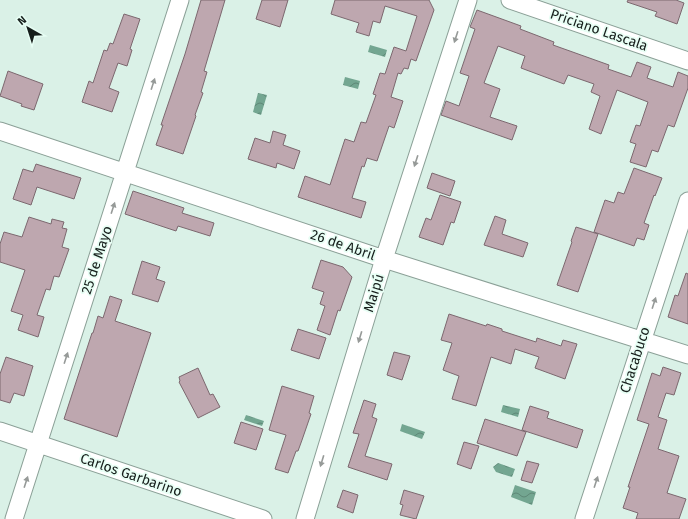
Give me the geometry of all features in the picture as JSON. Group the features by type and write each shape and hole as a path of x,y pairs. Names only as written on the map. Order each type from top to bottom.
{"street":[{"name":"25 de Mayo","path":"14,519 180,0"},
{"name":"Maipú","path":"305,519 384,259 468,0"},
{"name":"Priciano Lascala","path":"510,0 688,61"},
{"name":"26 de Abril","path":"0,131 384,259 688,355"},
{"name":"Chacabuco","path":"584,519 688,201"},
{"name":"Carlos Garbarino","path":"0,431 262,519"}],"water":[{"path":"370,45 387,50 385,57 368,52"},
{"path":"345,77 360,81 358,89 343,85"},
{"path":"258,93 267,95 261,115 253,112"},
{"path":"503,405 520,409 518,417 501,412"},
{"path":"246,415 264,421 262,426 244,420"},
{"path":"402,424 425,432 422,439 400,431"},
{"path":"498,463 515,469 512,477 496,472 493,467"},
{"path":"515,485 536,492 532,505 511,497"}],"building":[{"path":"201,0 225,0 204,71 207,72 201,92 203,93 183,154 156,145"},
{"path":"262,0 288,0 280,27 256,19"},
{"path":"335,0 429,0 434,10 416,61 411,59 408,69 404,68 401,74 398,73 391,97 403,101 394,128 389,126 377,161 367,158 364,167 362,166 352,198 366,202 361,218 298,197 305,176 330,185 345,139 354,142 361,122 366,123 376,95 373,94 380,73 385,74 394,47 406,51 417,16 385,6 380,23 373,21 369,36 356,32 359,23 331,14"},
{"path":"628,0 676,0 684,3 677,24 655,16 657,12 627,2"},
{"path":"477,10 521,26 520,29 554,42 553,45 609,65 608,69 631,77 637,62 651,67 647,78 673,87 678,72 688,76 688,88 674,127 668,125 658,152 652,150 646,167 630,162 636,144 630,142 636,125 640,126 648,102 617,90 601,134 589,129 600,96 591,92 594,84 568,75 564,84 521,68 525,56 498,46 484,83 500,89 490,117 517,126 512,140 441,115 446,101 459,106 469,76 460,73 475,29 470,27"},
{"path":"124,14 140,19 130,49 132,50 127,66 118,63 109,88 119,92 112,112 82,102 89,81 93,83 104,50 107,51 110,43 113,44"},
{"path":"8,71 43,84 34,110 21,106 22,104 0,96"},
{"path":"273,131 286,135 283,145 300,151 294,169 277,163 276,168 248,159 255,138 270,143"},
{"path":"36,164 81,178 74,199 37,187 31,205 13,199 23,169 33,172"},
{"path":"634,168 662,178 644,223 649,225 644,240 637,238 634,246 594,232 605,200 614,203 618,192 624,194"},
{"path":"432,173 455,181 450,196 427,188"},
{"path":"133,191 184,208 182,213 214,223 210,236 178,226 176,231 125,214"},
{"path":"440,195 461,202 454,223 451,222 443,245 419,237 426,218 431,220"},
{"path":"495,216 506,220 502,234 528,243 523,257 484,245"},
{"path":"29,217 51,224 52,219 64,222 62,228 67,229 62,247 69,249 59,277 54,276 50,290 46,289 37,315 44,317 38,337 18,330 23,315 11,311 25,270 0,262 0,244 4,232 22,237"},
{"path":"576,227 598,234 578,292 557,285"},
{"path":"321,260 343,267 352,277 340,311 338,310 330,335 317,330 325,306 320,304 324,292 312,288"},
{"path":"142,261 160,267 156,279 165,282 158,302 132,294"},
{"path":"686,273 688,274 688,324 668,317 675,295 678,296"},
{"path":"110,296 122,300 115,321 151,333 117,437 64,419 98,316 103,318"},
{"path":"449,314 486,326 487,324 502,329 502,331 536,342 537,338 561,346 563,340 577,344 565,379 535,368 539,357 515,349 511,364 491,357 476,406 452,399 459,376 443,370 452,343 441,340"},
{"path":"298,329 326,338 319,359 291,350"},
{"path":"394,352 410,356 402,380 387,375"},
{"path":"6,357 33,366 24,396 14,393 10,403 0,400 0,374"},
{"path":"663,367 681,373 674,395 666,393 658,417 667,420 658,449 679,456 667,493 686,499 679,519 636,519 638,513 623,508 630,487 628,487 649,424 637,420 652,373 660,376"},
{"path":"198,368 210,395 213,394 220,407 198,418 179,382 179,377"},
{"path":"282,386 314,396 309,413 311,414 298,451 296,451 288,473 275,469 286,435 269,430"},
{"path":"364,400 376,404 372,417 377,419 365,456 392,464 387,480 348,467 359,434 353,433"},
{"path":"530,406 549,412 547,418 583,430 577,448 522,430"},
{"path":"485,419 526,432 517,456 477,443"},
{"path":"241,422 263,429 256,450 234,443"},
{"path":"464,442 479,446 471,469 457,464"},
{"path":"527,461 539,464 532,483 521,480"},
{"path":"343,490 358,495 353,513 337,507"},
{"path":"404,490 424,496 416,519 400,515 403,505 400,504"}]}
